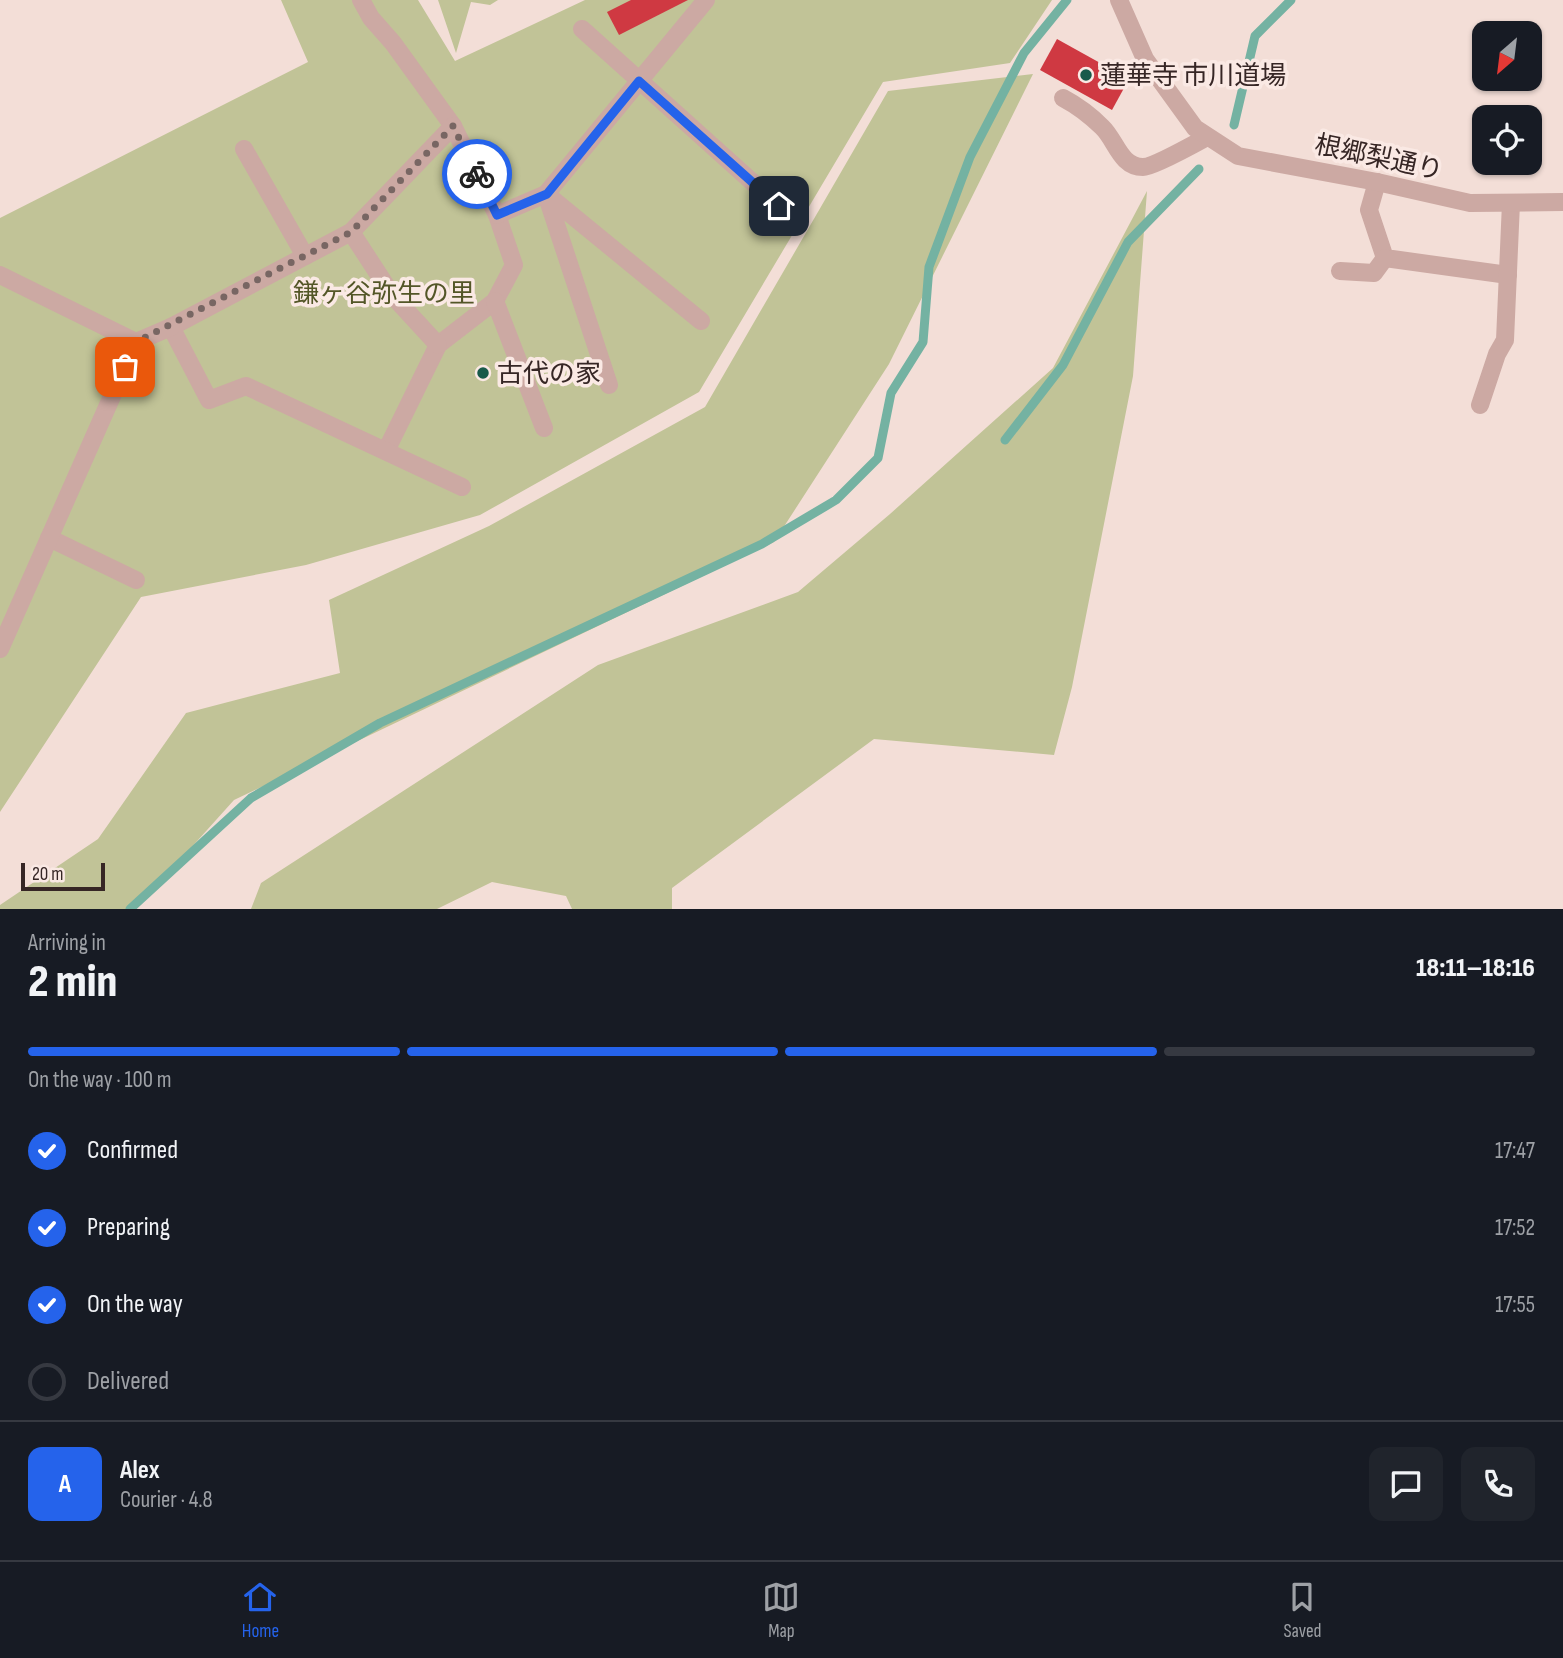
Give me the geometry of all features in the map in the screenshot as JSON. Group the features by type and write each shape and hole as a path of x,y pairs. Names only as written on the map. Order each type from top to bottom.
{"street":[{"path":"362,0 371,18 393,43 453,126 497,215 514,265 495,301 438,345 386,451"},
{"path":"497,215 547,194 706,0"},
{"name":"根郷梨通り","path":"1119,0 1145,59 1201,133 1227,151 1238,156 1377,182 1470,204 1563,202"},
{"path":"582,29 779,206"},
{"path":"1063,98 1086,111 1106,130 1122,156 1133,164 1145,167 1201,133"},
{"path":"0,649 136,342 171,327 351,232 453,126"},
{"path":"244,149 305,256"},
{"path":"1377,182 1368,210 1385,258"},
{"path":"547,194 701,321"},
{"path":"547,194 609,385"},
{"path":"1479,405 1497,354 1505,341 1511,203"},
{"path":"351,232 392,295 438,345"},
{"path":"1340,271 1374,273 1385,258"},
{"path":"1385,258 1508,275"},
{"path":"0,275 136,342"},
{"path":"495,301 544,428"},
{"path":"171,327 209,400 246,386 462,486"},
{"path":"49,538 136,580"}],"green space":[{"name":"鎌ヶ谷弥生の里","path":"281,0 418,0 455,61 585,0 1052,0 1010,63 883,82 699,392 480,515 306,565 141,597 0,812 0,218 308,62"},
{"path":"438,0 498,0 490,5 471,2 456,53"},
{"path":"1033,74 889,364 774,542 234,800 136,909 0,909 0,905 98,839 186,713 340,673 329,600 489,526 705,407 888,91"},
{"path":"1147,191 1133,376 1072,687 1054,755 874,739 672,888 672,909 572,909 566,896 492,882 437,909 251,909 261,883 598,665 798,592 890,514 1053,368"}],"building":[{"path":"631,0 688,0 619,35 607,12"},
{"path":"1057,39 1129,79 1112,110 1040,70"}],"waterway":[{"path":"130,909 251,798 380,723 762,544 836,500 878,458 891,393 923,342 929,267 970,157 1024,53 1067,0"},
{"path":"1234,125 1255,36 1291,0"},
{"path":"1005,440 1063,365 1128,242 1199,169"}],"way so far":[{"path":"125,367 136,342 171,327 351,232 453,126 477,174"}],"place":[{"name":"蓮華寺 市川道場","path":"1086,75"},
{"name":"古代の家","path":"483,373"}],"route":[{"path":"477,174 497,215 547,194 639,81 779,206"}]}
